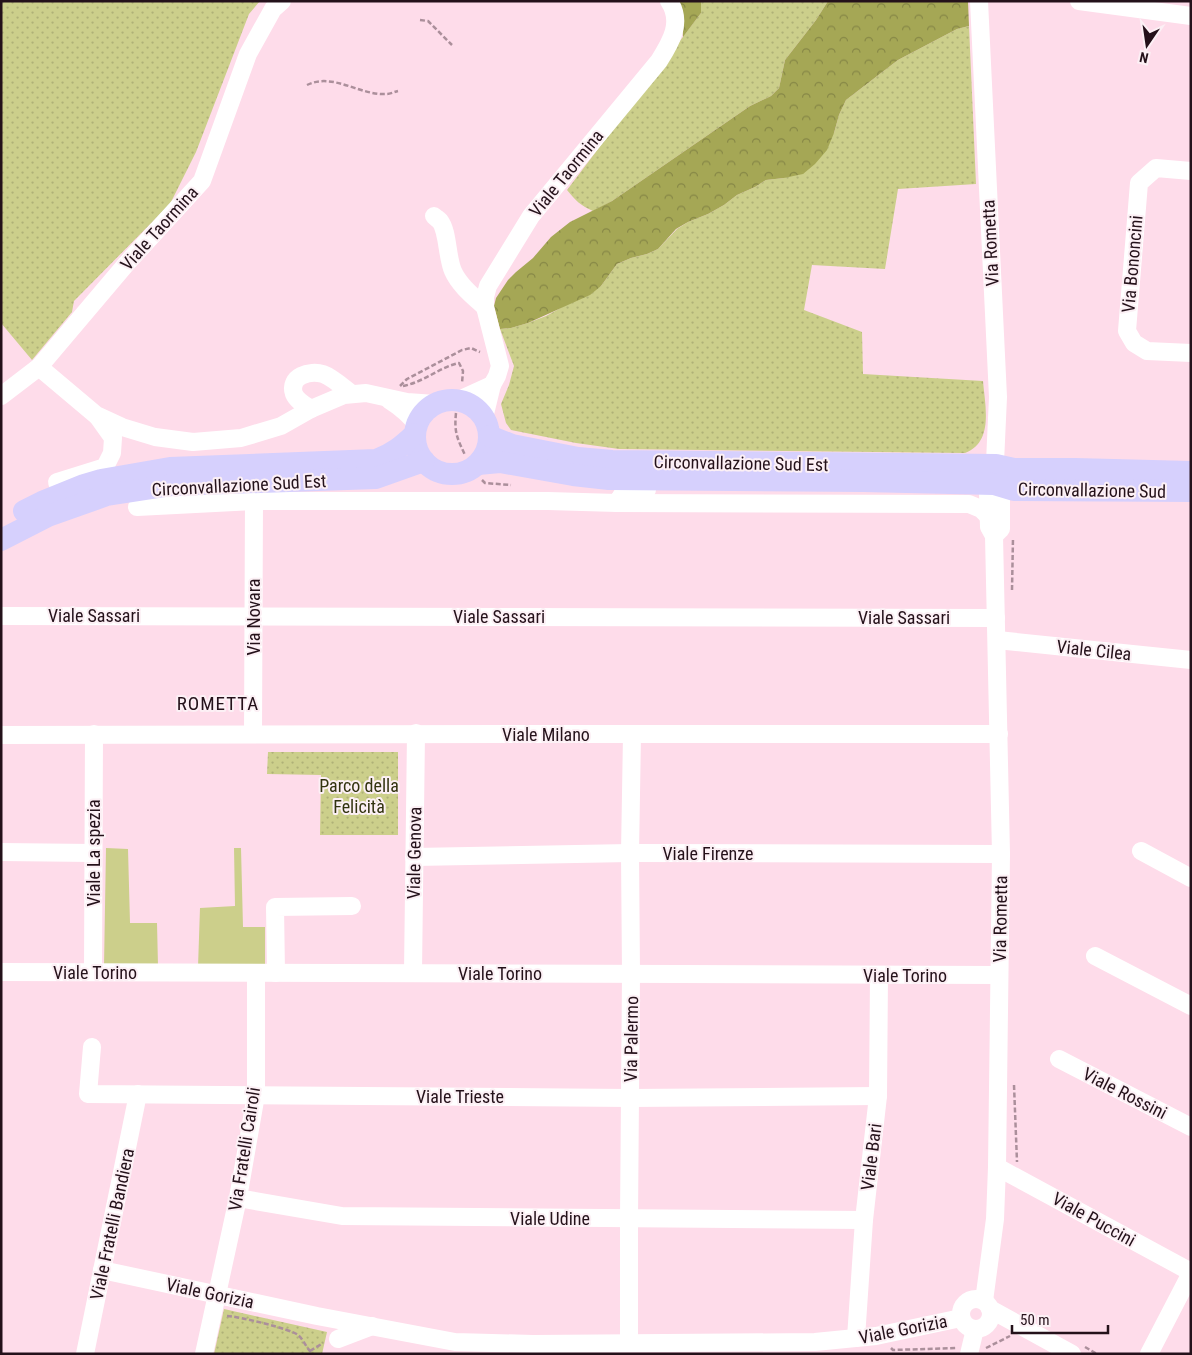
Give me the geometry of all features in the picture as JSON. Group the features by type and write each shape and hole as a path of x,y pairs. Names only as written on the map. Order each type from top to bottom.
{"main road":[{"name":"Circonvallazione Sud Est","path":"459,399 474,407 487,427 512,445 578,458 993,481"},
{"path":"435,404 459,399"},
{"name":"Circonvallazione Sud Est","path":"1,523 42,502 101,480 170,468 376,460 388,456 400,448 416,430 421,417 435,404"},
{"path":"472,461 484,456 488,446 487,427"},
{"path":"416,430 417,449 424,461"},
{"name":"Circonvallazione Sud Est","path":"1,540 48,516 107,495 172,485 376,478 424,461 436,470 450,474 465,472 472,461 500,462 573,475 693,485 863,481 993,481"},
{"name":"Circonvallazione Sud","path":"993,481 1014,469 1191,472"},
{"name":"Circonvallazione Sud","path":"993,481 1014,490 1191,490"}],"street":[{"name":"Viale Taormina","path":"1,396 39,366 127,263 202,181 248,54 273,9 282,1"},
{"name":"Viale Taormina","path":"487,427 492,386 500,366 485,306 488,286 530,216 659,61 668,47 675,31 674,9 668,1"},
{"name":"Via Rometta","path":"979,1 998,398 989,527 994,536 1001,854 997,1166 995,1219 987,1305"},
{"path":"1079,1 1183,10"},
{"name":"Via Bononcini","path":"1191,171 1156,168 1139,183 1127,331 1134,343 1148,351 1191,353"},
{"path":"434,216 440,221 443,228 454,273 473,296 485,306"},
{"path":"39,366 96,415 113,438 112,452 105,467 57,482 62,494"},
{"path":"311,409 301,404 294,393 294,383 299,376 310,372 324,374 352,394"},
{"path":"459,399 492,386"},
{"path":"96,415 122,427 155,437 193,442 241,438 281,426 311,409 344,395 393,390 420,403 435,404"},
{"path":"393,390 401,408 410,416 416,430"},
{"name":"Via Rometta","path":"993,481 1001,495 1001,529 994,536"},
{"path":"618,502 625,490 693,485"},
{"path":"1024,500 1191,500"},
{"path":"137,507 254,501 969,504 981,509 989,517"},
{"name":"Via Novara","path":"253,734 254,501"},
{"name":"Viale Sassari","path":"1,616 253,615 996,618"},
{"name":"Viale Cilea","path":"997,640 1191,660"},
{"name":"Viale Milano","path":"1,735 416,733 632,735 999,734"},
{"name":"Viale Genova","path":"413,972 416,733"},
{"name":"Viale La spezia","path":"93,972 94,734"},
{"name":"Via Palermo","path":"630,1343 630,853 632,735"},
{"path":"1141,851 1191,878"},
{"path":"1,852 93,853"},
{"name":"Viale Firenze","path":"414,857 630,853 1001,854"},
{"path":"276,973 275,906 352,906"},
{"path":"1095,956 1191,1006"},
{"name":"Viale Torino","path":"1,972 999,975"},
{"name":"Via Fratelli Cairoli","path":"204,1354 238,1198 256,1095 256,973"},
{"name":"Viale Bari","path":"856,1338 864,1220 878,1096 879,975"},
{"name":"Viale Trieste","path":"92,1047 88,1094 630,1098 878,1096"},
{"name":"Viale Rossini","path":"1059,1060 1191,1128"},
{"name":"Viale Fratelli Bandiera","path":"85,1354 138,1094"},
{"name":"Viale Puccini","path":"997,1166 1191,1273"},
{"name":"Viale Udine","path":"238,1198 342,1216 864,1220"},
{"name":"Viale Gorizia","path":"102,1270 310,1315 372,1326 454,1348 532,1349 630,1343 694,1349 815,1348 856,1338 876,1336 973,1340"},
{"path":"1149,1354 1191,1273"},
{"path":"973,1340 962,1308 966,1302 975,1299 1072,1354"},
{"path":"973,1340 988,1322 990,1317 987,1305"},
{"path":"310,1315 338,1346 372,1326"}],"path":[{"path":"420,20 428,21 452,45"},
{"path":"307,84 314,81 337,82 375,93 388,94 398,91"},
{"path":"393,390 407,380 462,350 471,348 482,354"},
{"path":"393,390 423,380 452,364 459,363 463,371 454,429 458,441 472,461"},
{"path":"1012,594 1013,537"},
{"path":"1014,1082 1018,1178"},
{"path":"225,1321 227,1315 279,1327 298,1335 310,1352 307,1354"},
{"path":"876,1336 893,1350 961,1347 973,1340 1013,1335"}],"green space":[{"path":"1,1 260,1 249,14 196,152 170,204 74,301 72,312 32,360 1,323"},
{"path":"676,1 701,1 701,13 683,37 681,9"},
{"path":"701,1 828,1 785,60 779,88 771,96 750,106 612,201 593,211 585,207 567,190 701,13"},
{"path":"828,1 968,1 969,26 957,29 898,60 846,100 827,150 803,174 766,180 737,195 708,214 676,229 658,249 617,264 601,286 590,295 528,323 500,329 494,306 496,298 508,280 533,258 551,237 570,222 612,201 750,106 771,96 779,88 785,60"},
{"path":"969,26 976,184 898,189 885,269 812,265 804,310 862,332 863,374 983,381 986,422 980,441 974,448 965,453 619,449 576,443 511,430 506,423 501,404 514,366 500,329 511,328 546,316 601,286 617,264 658,249 677,229 688,222 708,214 737,195 766,180 784,178 834,133 846,100 898,60 957,29"},
{"name":"Parco della Felicità","path":"268,752 398,752 398,835 320,835 321,775 267,774"},
{"path":"106,848 128,849 130,923 157,923 158,966 104,966"},
{"path":"234,848 241,848 243,927 265,927 265,968 198,967 200,908 235,906"},
{"path":"224,1309 327,1332 322,1354 214,1354"}],"district":[{"name":"ROMETTA","path":"218,703"}]}
